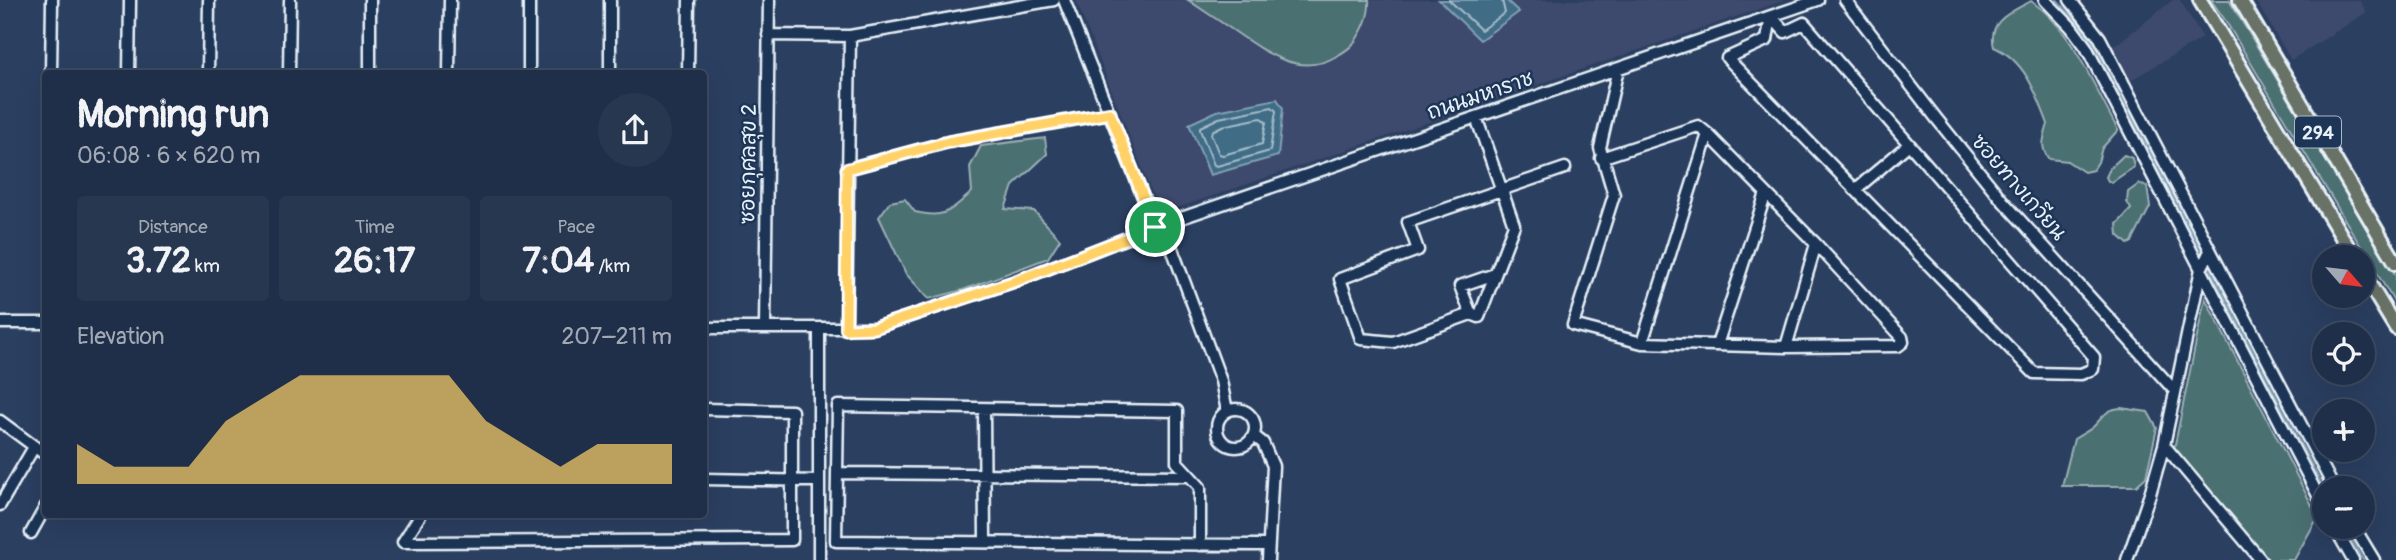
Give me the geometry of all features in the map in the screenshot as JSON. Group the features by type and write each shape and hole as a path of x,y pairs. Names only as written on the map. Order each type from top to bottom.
{"main road":[{"name":"294","path":"2200,0 2347,245"},
{"name":"294","path":"2240,0 2396,263"},
{"path":"2375,293 2396,328"}],"street":[{"path":"51,70 52,0"},
{"path":"129,70 130,0"},
{"path":"208,70 209,0"},
{"path":"289,70 290,0"},
{"path":"370,0 370,70"},
{"path":"449,70 450,0"},
{"path":"529,0 529,70"},
{"path":"610,0 610,70"},
{"path":"688,70 689,0"},
{"name":"ซอยกุศลสุข 2","path":"765,328 769,0"},
{"path":"768,35 850,36 1054,0"},
{"path":"1064,0 1221,381 1227,411"},
{"name":"ถนนมหาราช","path":"707,328 874,328 1016,281 1159,226 1818,0"},
{"name":"ซอยทางเกวียน","path":"1845,0 2002,200 2174,390"},
{"path":"2045,0 2086,47 2312,484"},
{"path":"2070,0 2100,38 2328,476"},
{"path":"1771,16 1785,32 1804,23 2094,357 2093,369 2081,374 2034,373 1727,58 1767,40 1771,16"},
{"path":"846,329 850,36"},
{"path":"1601,158 1698,127 1816,244 1902,337 1903,342 1898,346 1642,343 1573,324 1614,195 1601,158 1600,148 1618,69"},
{"path":"847,169 948,142 1110,113"},
{"path":"1476,117 1502,190 1514,225 1479,317 1471,314 1394,342 1361,339 1340,279 1419,250 1408,222 1502,190 1565,168"},
{"path":"1642,343 1708,134"},
{"path":"1854,190 1909,144"},
{"path":"1717,345 1766,193"},
{"path":"1786,346 1816,244"},
{"path":"2127,560 2164,445 2201,269 2210,251"},
{"path":"1471,314 1460,286 1495,274"},
{"path":"0,323 42,323"},
{"path":"819,329 819,560"},
{"path":"1200,545 1199,487 1177,462 1177,411 838,407 836,541 1200,545 1268,545"},
{"path":"418,518 403,542 792,540 792,411 707,408"},
{"path":"984,409 985,542"},
{"path":"1242,410 1254,420 1254,436 1248,444 1240,448 1230,448 1222,443 1217,435 1216,426 1227,411 1242,410"},
{"path":"0,421 42,452"},
{"path":"1254,436 1263,443 1273,466 1268,560"},
{"path":"2164,445 2262,560"},
{"path":"0,505 34,447"},
{"path":"837,473 1189,476"},
{"path":"707,479 819,481"},
{"path":"31,533 42,513"},
{"path":"2341,539 2353,560"},
{"path":"2361,539 2374,560"}],"shaded area":[{"path":"1076,0 1785,0 1160,214"},
{"path":"2173,0 2180,0 2203,38 2126,83 2109,50"},
{"path":"2255,0 2359,0 2367,12 2291,60"}],"green space":[{"path":"1188,0 1369,0 1369,6 1365,23 1351,46 1322,63 1309,64 1296,63 1272,55"},
{"path":"2211,0 2229,0 2396,276 2396,305 2375,270 2375,245 2360,245"},
{"path":"2031,1 2059,27 2070,43 2118,130 2102,148 2093,170 2084,172 2067,161 2049,159 2043,146 2048,124 2034,90 2014,60 1994,47 1994,30 1998,23 2009,13"},
{"path":"1045,138 1047,154 1013,186 1005,209 1034,211 1060,239 1048,258 963,290 929,299 906,274 879,217 890,202 905,199 915,212 947,212 972,192 970,167 981,146"},
{"path":"2124,155 2132,158 2134,167 2112,182 2108,181 2106,177 2110,168"},
{"path":"2139,184 2147,186 2150,207 2132,242 2128,244 2118,235 2117,224 2131,209 2127,202 2128,192"},
{"path":"2205,298 2312,505 2312,528 2294,560 2268,560 2174,449"},
{"path":"2121,408 2148,412 2157,428 2146,477 2136,486 2062,486 2074,439 2092,428 2108,412"}],"water":[{"path":"1439,0 1506,0 1519,12 1480,40"},
{"path":"1277,99 1283,108 1278,156 1210,175 1189,124 1217,111"}],"waterway":[{"path":"2057,0 2093,43 2204,257"},
{"path":"2207,263 2317,476"},
{"path":"2351,539 2363,560"}],"route":[{"path":"1110,113 1155,227 1016,281 874,328 846,329 847,169 948,142 1110,113"}]}
